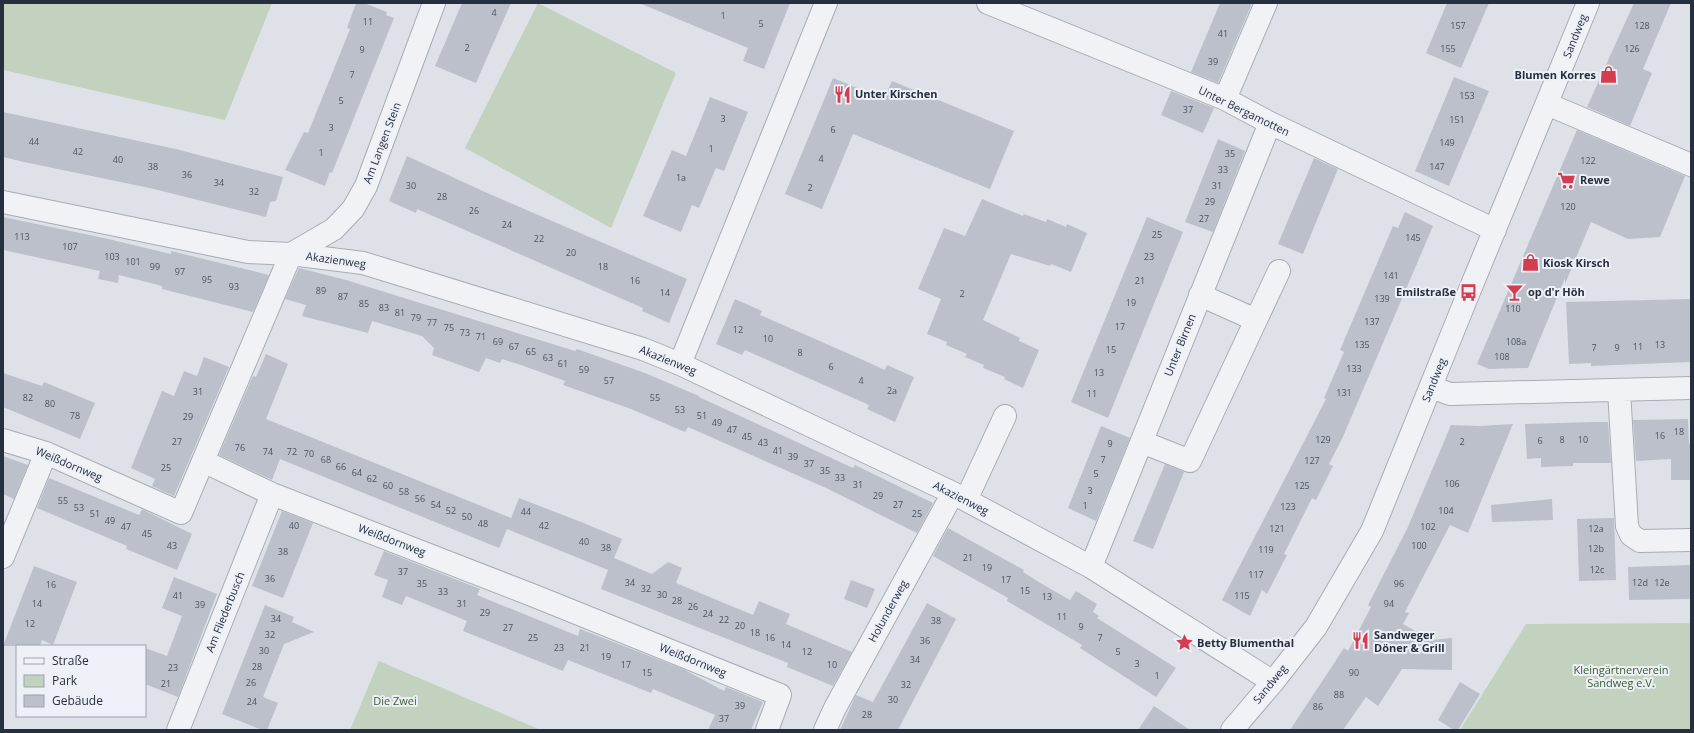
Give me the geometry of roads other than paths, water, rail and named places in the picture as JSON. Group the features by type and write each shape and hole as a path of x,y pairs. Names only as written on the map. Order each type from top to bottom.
{"street":[{"name":"Am Langen Stein","path":"292,254 334,229 353,209 366,186 434,3"},
{"path":"680,364 826,3"},
{"name":"Unter Bergamotten","path":"988,3 1225,99 1270,123 1495,230"},
{"path":"1225,99 1266,3"},
{"name":"Sandweg","path":"1232,730 1273,682 1316,627 1372,531 1588,3"},
{"path":"1547,104 1691,165"},
{"name":"Unter Birnen","path":"1092,567 1270,123"},
{"name":"Akazienweg","path":"3,202 248,252 292,254 364,263 643,349 680,364 960,496 1092,567 1273,682"},
{"path":"203,461 292,254"},
{"path":"1142,442 1190,461 1279,271"},
{"path":"1200,295 1256,320"},
{"path":"1431,387 1450,394 1691,388"},
{"path":"1619,390 1627,526 1631,535 1640,541 1690,540"},
{"name":"Holunderweg","path":"825,730 835,708 1006,416"},
{"name":"Weißdornweg","path":"3,440 46,453 181,513 203,461 272,494 532,595 780,695 767,730"},
{"path":"3,557 46,453"},
{"name":"Am Fliederbusch","path":"178,730 272,494"}],"place":[{"name":"Blumen Korres","path":"1609,75"},
{"name":"Unter Kirschen","path":"842,94"},
{"name":"Rewe","path":"1567,180"},
{"name":"Kiosk Kirsch","path":"1530,263"},
{"name":"Emilstraße","path":"1469,292"},
{"name":"op d'r Höh","path":"1515,292"},
{"name":"Sandweger Döner & Grill","path":"1361,641"},
{"name":"Betty Blumenthal","path":"1184,643"}],"park label":[{"name":"Kleingärtnerverein Sandweg e.V.","path":"1621,676"},
{"name":"Die Zwei","path":"395,701"}]}
